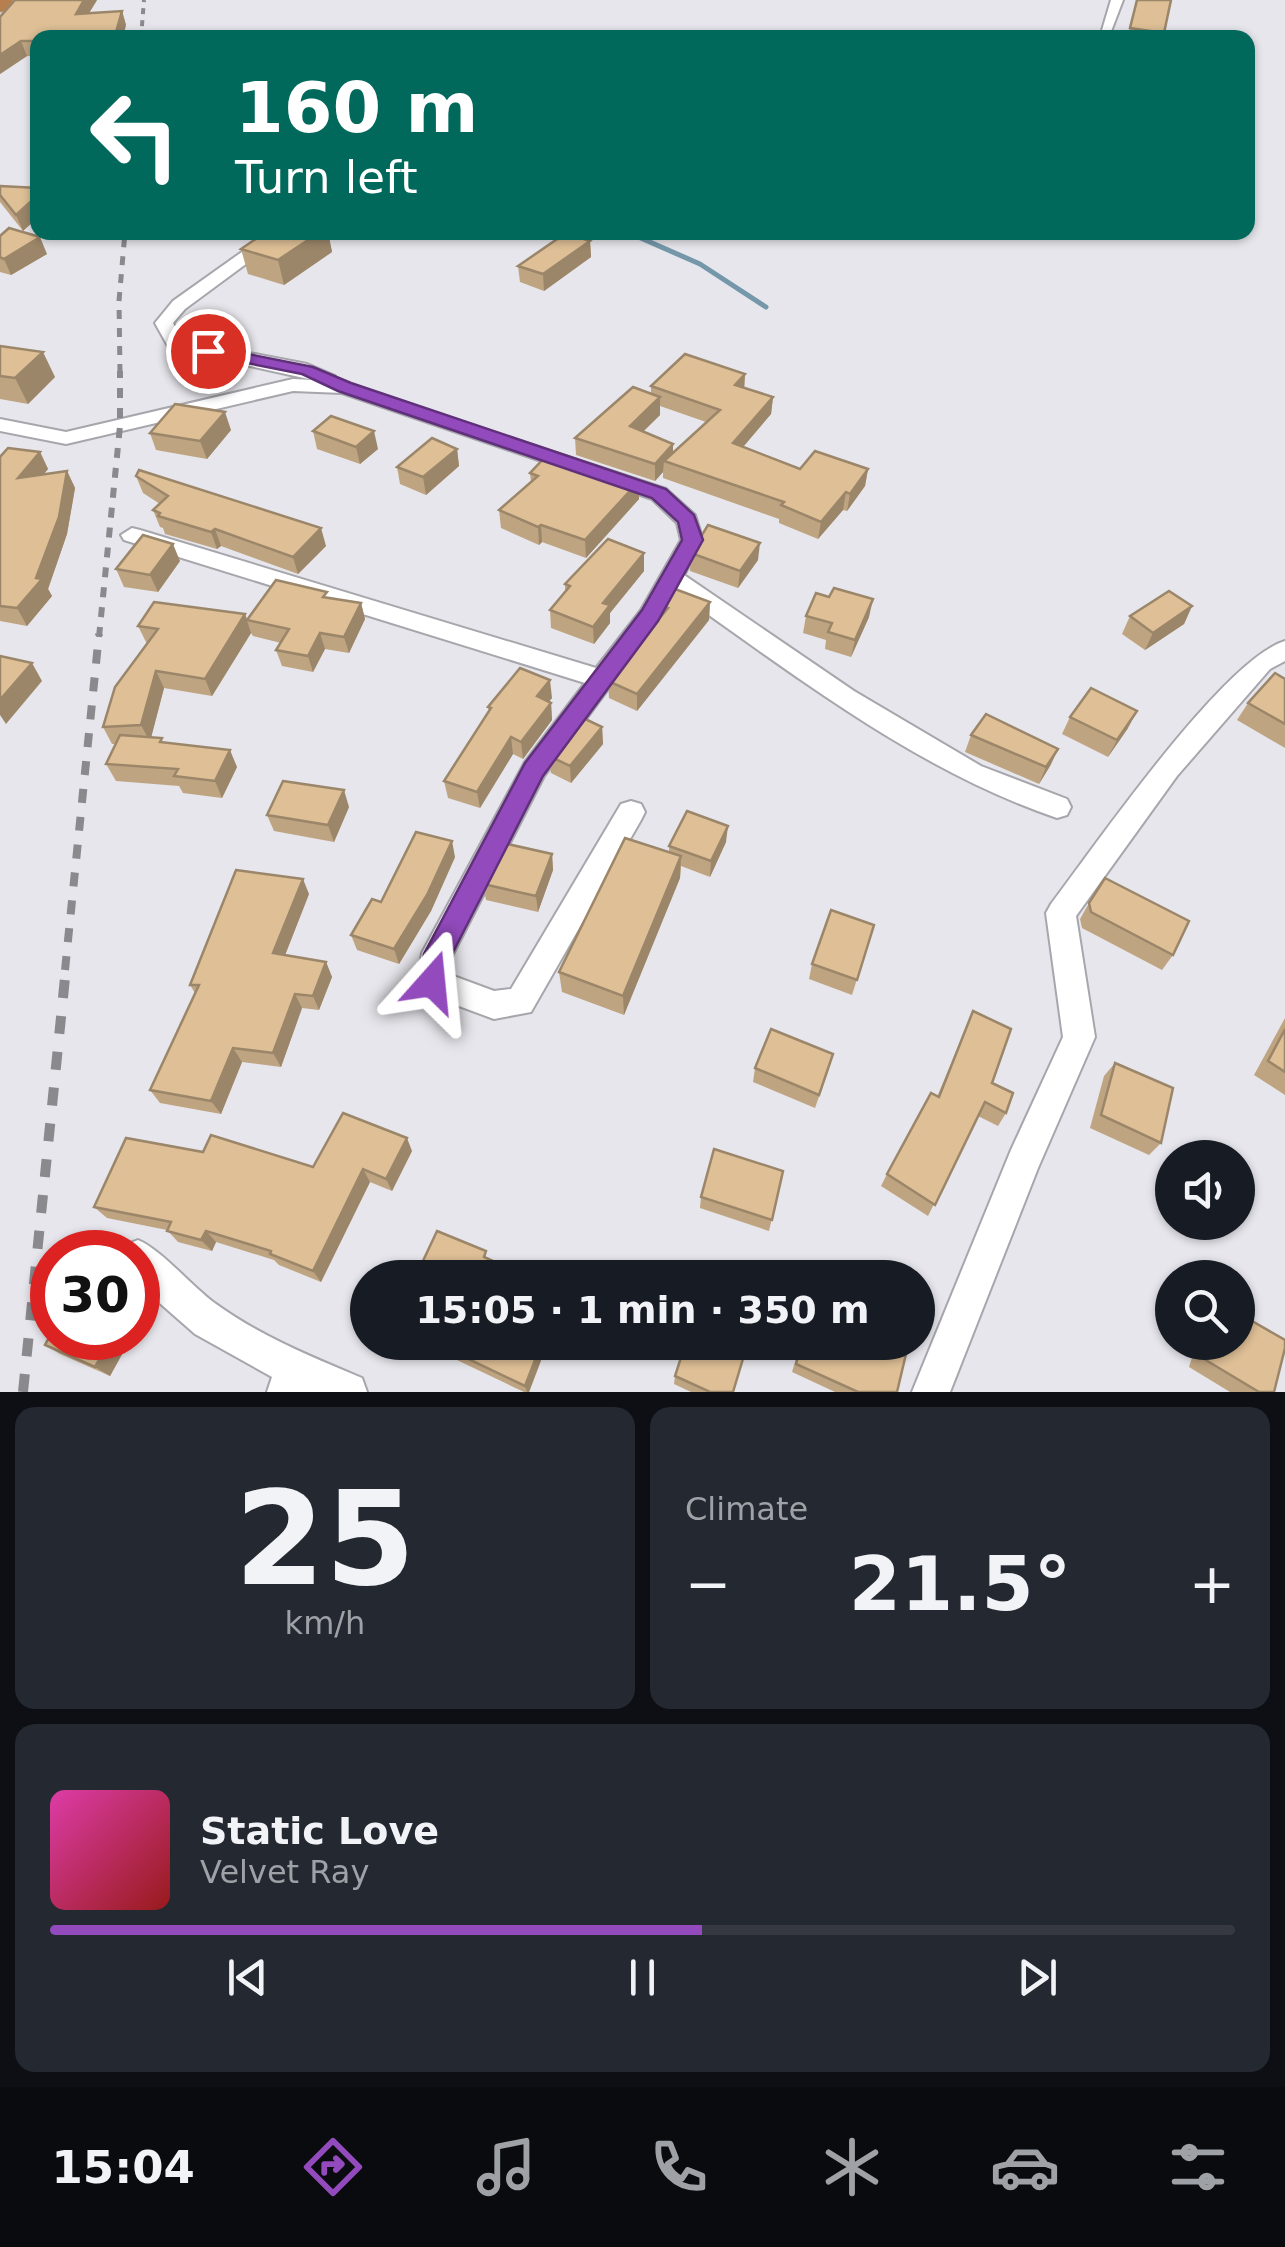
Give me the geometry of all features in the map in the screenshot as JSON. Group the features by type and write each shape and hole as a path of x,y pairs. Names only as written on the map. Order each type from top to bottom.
{"highway":[{"path":"0,7 4,0"}],"street":[{"path":"1106,30 1117,0"},
{"path":"270,240 179,305 164,323 174,344 307,370 344,387 659,494 687,520 692,540 650,616 534,770 434,963 432,982 494,1005 520,1002 631,812"},
{"path":"0,424 66,438 292,386 344,387"},
{"path":"132,535 602,679"},
{"path":"670,576 845,698 972,772 1057,806"},
{"path":"931,1392 1023,1162 1079,1036 1060,914 1168,769 1261,664 1285,650"},
{"path":"160,1286 290,1380 348,1392"}],"building":[{"path":"15,0 84,0 76,14 122,11 117,30 30,30 30,41 21,41 0,55 0,17"},
{"path":"1137,0 1171,0 1165,30 1130,28"},
{"path":"0,186 30,188 30,202 16,215 0,195"},
{"path":"9,228 30,234 30,240 35,240 4,259 0,257 0,236"},
{"path":"254,240 308,240 278,260 241,249"},
{"path":"556,240 590,241 543,274 518,266"},
{"path":"0,346 43,352 15,378 0,376"},
{"path":"685,354 745,374 735,385 773,397 733,443 800,469 815,451 868,469 850,494 846,492 821,522 781,505 784,502 664,461 720,410 651,386"},
{"path":"633,387 660,397 630,426 673,444 655,464 575,438"},
{"path":"175,404 225,412 200,441 150,433"},
{"path":"331,416 374,431 356,447 313,431"},
{"path":"432,438 457,449 423,477 397,467"},
{"path":"8,448 40,452 18,478 67,471 59,517 36,578 42,579 17,608 0,606 0,457"},
{"path":"551,451 639,481 585,540 538,527 499,510 538,476 530,473"},
{"path":"139,470 321,528 293,557 215,529 211,532 158,516 160,513 153,510 168,496 136,476"},
{"path":"708,525 760,543 740,571 691,553"},
{"path":"143,535 173,544 150,575 116,569"},
{"path":"608,539 644,553 603,603 610,605 593,627 550,610 570,586 565,584"},
{"path":"276,580 327,592 323,597 361,603 344,637 320,633 308,656 276,650 289,629 247,620"},
{"path":"834,588 873,599 855,640 828,632 832,623 806,616 816,593 829,597"},
{"path":"675,589 710,602 637,694 608,681 668,608 664,607"},
{"path":"1169,591 1192,606 1153,633 1130,616"},
{"path":"154,602 245,614 205,679 156,671 141,725 103,727 115,687 158,629 138,626"},
{"path":"0,656 32,663 0,700"},
{"path":"520,668 550,680 537,696 551,703 521,742 511,737 477,792 444,781 491,708 488,707"},
{"path":"1275,673 1285,679 1285,724 1248,703"},
{"path":"1091,688 1137,711 1117,740 1070,717"},
{"path":"986,714 1058,749 1046,767 971,735"},
{"path":"579,716 602,727 570,766 549,756"},
{"path":"120,735 230,750 215,781 174,776 178,769 106,764"},
{"path":"283,781 344,790 328,825 267,815"},
{"path":"687,811 728,826 711,861 669,846"},
{"path":"416,832 452,841 427,895 394,949 351,935 372,899 381,902"},
{"path":"625,838 681,856 623,996 559,972"},
{"path":"503,843 552,854 536,896 483,884"},
{"path":"236,870 303,879 273,953 326,962 313,996 295,994 273,1053 233,1048 211,1101 150,1090 199,985 190,985"},
{"path":"1105,878 1189,921 1173,955 1091,912 1089,903"},
{"path":"831,910 874,925 857,980 812,964"},
{"path":"973,1011 1011,1029 992,1083 1013,1093 1006,1113 985,1102 935,1205 887,1174 931,1093 939,1097"},
{"path":"771,1029 833,1054 819,1095 755,1068"},
{"path":"1285,1029 1285,1072 1268,1061"},
{"path":"1115,1063 1173,1088 1162,1140 1101,1115"},
{"path":"343,1113 407,1138 386,1179 363,1169 313,1271 270,1254 271,1251 206,1231 201,1240 167,1231 171,1222 94,1207 126,1138 203,1152 211,1135 313,1167"},
{"path":"714,1149 783,1171 772,1220 701,1197"},
{"path":"437,1231 486,1251 484,1257 491,1260 423,1260"},
{"path":"1255,1323 1285,1340 1274,1392 1259,1392 1206,1360 1255,1360"},
{"path":"79,1360 99,1360 95,1367"},
{"path":"471,1360 535,1360 525,1386"},
{"path":"680,1360 743,1360 733,1392 710,1392 675,1376"},
{"path":"797,1360 905,1360 897,1392 858,1392 796,1364"}],"waterway":[{"path":"645,240 700,264 766,307"}],"railway":[{"path":"142,30 144,0"},
{"path":"120,373 119,301 124,240"},
{"path":"99,637 120,426 120,373"},
{"path":"65,970 99,634"},
{"path":"23,1392 66,968"}],"route":[{"path":"208,351 307,370 344,387 659,494 687,520 692,540 650,616 534,770 434,963 432,982"}]}
